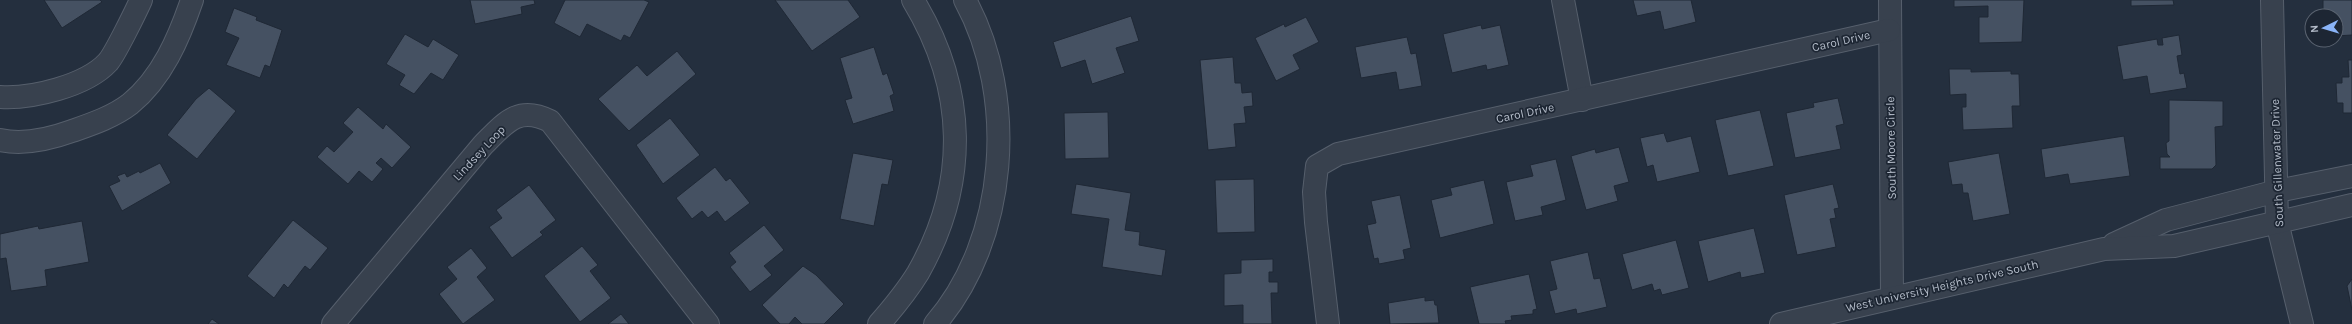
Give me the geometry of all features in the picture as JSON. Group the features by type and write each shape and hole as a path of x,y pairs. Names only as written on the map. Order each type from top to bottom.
{"street":[{"path":"0,97 18,98 52,91 91,74 108,62 141,0"},
{"path":"0,140 9,142 41,140 64,134 111,115 130,103 160,71 180,34 192,0"},
{"path":"879,324 917,274 932,245 955,170 956,140 950,88 942,59 914,0"},
{"path":"935,324 959,292 981,242 993,197 1000,151 994,92 983,43 965,0"},
{"path":"1563,0 1582,100"},
{"name":"South Moore Circle","path":"1890,0 1889,30 1892,296"},
{"name":"South Gillenwater Drive","path":"2272,0 2277,222 2302,324"},
{"name":"Carol Drive","path":"1328,324 1314,192 1317,166 1338,154 1889,30"},
{"name":"Lindsey Loop","path":"333,324 483,145 502,126 521,114 536,114 550,121 708,324"},
{"name":"West University Heights Drive South","path":"2104,249 2166,220 2277,191 2352,176"},
{"name":"West University Heights Drive South","path":"1781,324 1892,296 2104,249 2174,246 2352,205"}],"building":[{"path":"44,0 100,0 102,2 62,28"},
{"path":"470,0 534,0 535,4 521,7 522,14 475,24"},
{"path":"565,0 644,0 649,2 630,38 624,35 621,41 587,24 580,37 554,23"},
{"path":"775,0 848,0 860,17 812,51"},
{"path":"1633,0 1691,0 1696,22 1664,30 1660,11 1637,16"},
{"path":"1954,0 2024,0 2022,42 1979,43 1979,17 1988,17 1988,6 1954,7"},
{"path":"2131,0 2173,0 2174,5 2131,6"},
{"path":"2323,0 2352,0 2352,35 2344,36 2344,8 2323,8"},
{"path":"234,8 257,17 256,20 282,30 270,67 265,65 260,78 226,65 239,38 225,32"},
{"path":"1131,16 1139,41 1116,48 1125,73 1092,84 1085,60 1061,68 1053,42"},
{"path":"1306,17 1319,42 1293,55 1300,69 1276,81 1255,38 1284,24 1285,27"},
{"path":"1481,25 1482,29 1500,25 1509,65 1487,70 1486,65 1452,73 1443,34"},
{"path":"405,34 428,47 433,39 459,55 443,80 431,73 414,94 399,85 405,75 386,64"},
{"path":"2179,35 2182,55 2177,56 2180,74 2184,73 2187,88 2150,94 2147,76 2123,80 2117,46 2157,39 2158,45 2163,45 2162,38"},
{"path":"1407,37 1411,54 1416,53 1422,86 1399,90 1396,72 1361,78 1355,47"},
{"path":"874,47 883,75 887,73 894,94 890,96 894,111 853,124 845,100 852,98 840,58"},
{"path":"677,51 696,74 629,131 598,99 637,65 647,76"},
{"path":"1233,57 1235,83 1241,83 1242,93 1252,92 1253,106 1244,107 1246,123 1234,124 1236,147 1208,150 1200,60"},
{"path":"2348,60 2352,60 2352,113 2343,113 2343,103 2337,103 2336,83 2342,83 2342,77 2349,77"},
{"path":"1949,69 1971,69 1971,72 2011,71 2011,74 2019,74 2020,106 2012,106 2013,128 1963,130 1962,107 1966,107 1966,94 1950,95"},
{"path":"209,88 236,111 197,159 167,135 196,99"},
{"path":"1838,98 1844,124 1836,126 1841,149 1795,158 1786,113 1814,107 1813,103"},
{"path":"2169,100 2223,101 2223,126 2215,127 2216,165 2212,169 2160,169 2160,157 2170,157 2167,154 2166,143 2169,141"},
{"path":"358,107 383,129 386,124 411,147 392,168 381,158 376,163 383,169 372,182 359,171 348,184 317,157 327,146 334,152 353,132 343,123"},
{"path":"1760,110 1774,166 1728,176 1715,120"},
{"path":"1108,112 1109,158 1065,159 1064,113"},
{"path":"670,118 700,155 663,184 636,145"},
{"path":"1664,133 1667,142 1691,136 1700,172 1657,182 1653,165 1647,167 1640,138"},
{"path":"2124,136 2130,176 2070,184 2068,174 2045,178 2041,149"},
{"path":"1619,147 1629,182 1614,186 1618,201 1586,210 1571,156 1595,149 1596,153"},
{"path":"853,153 893,160 888,185 882,184 874,226 840,219"},
{"path":"1999,153 2010,214 1973,221 1968,193 1963,193 1962,184 1952,185 1948,162"},
{"path":"1556,159 1566,200 1541,207 1543,215 1515,221 1506,182 1533,176 1530,165"},
{"path":"160,163 171,183 122,211 109,186 120,181 117,176 125,173 127,177 139,171 140,173"},
{"path":"715,167 726,181 730,178 750,203 725,222 717,211 708,218 702,211 692,219 676,198"},
{"path":"1254,179 1255,232 1217,233 1215,180"},
{"path":"1484,180 1494,224 1440,238 1431,200 1452,195 1450,188"},
{"path":"1076,184 1131,193 1125,230 1140,232 1139,245 1166,250 1162,276 1102,267 1109,219 1071,214"},
{"path":"1833,184 1839,208 1834,209 1836,218 1830,219 1836,247 1797,255 1784,195"},
{"path":"529,185 556,220 540,232 543,235 512,258 489,227 502,218 496,210"},
{"path":"1400,195 1411,248 1403,250 1405,259 1379,264 1378,258 1374,259 1367,225 1376,223 1371,201"},
{"path":"293,220 328,248 310,270 305,266 288,288 284,284 274,298 247,276"},
{"path":"82,221 89,262 45,270 47,286 11,291 6,258 0,259 0,234 38,226 39,229"},
{"path":"764,225 784,250 764,266 772,275 750,292 730,267 736,262 729,253"},
{"path":"1754,228 1765,273 1741,278 1740,272 1708,282 1698,241"},
{"path":"1676,240 1689,288 1662,295 1660,289 1654,291 1652,284 1632,290 1622,254"},
{"path":"582,246 598,265 590,271 611,298 580,322 544,276"},
{"path":"471,248 487,268 477,277 495,300 463,324 439,294 457,279 447,267"},
{"path":"1588,252 1594,279 1600,278 1607,307 1577,314 1576,309 1555,314 1549,291 1557,289 1550,261"},
{"path":"1273,259 1273,272 1269,272 1269,282 1278,282 1278,293 1271,293 1272,324 1243,324 1243,305 1224,306 1224,274 1241,273 1241,260"},
{"path":"803,266 816,275 844,304 824,324 802,324 795,317 789,324 780,324 762,305"},
{"path":"1529,274 1537,309 1533,310 1533,314 1511,316 1512,320 1505,321 1506,324 1479,324 1470,287"},
{"path":"2352,279 2352,310 2347,286"},
{"path":"1425,297 1425,301 1434,300 1435,305 1437,305 1439,323 1390,324 1388,303"},
{"path":"621,314 629,324 608,324"},
{"path":"212,319 219,324 208,324"}]}
